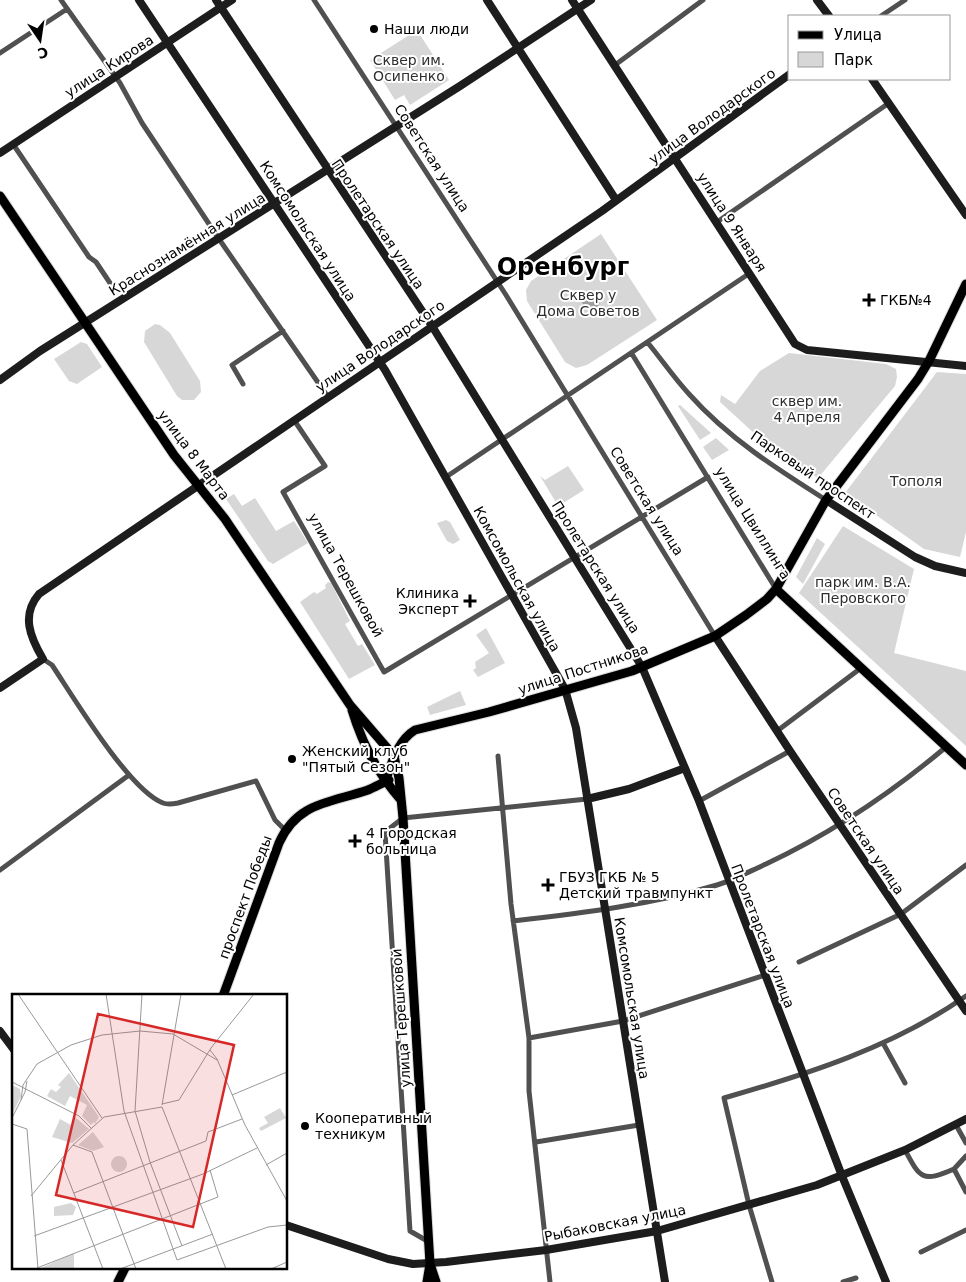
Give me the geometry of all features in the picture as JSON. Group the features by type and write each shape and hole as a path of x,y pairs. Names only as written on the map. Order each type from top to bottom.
{"main road":[{"name":"Комсомольская улица","path":"139,0 379,361 565,689 576,728 588,798 665,1282"},
{"name":"Пролетарская улица","path":"216,0 432,326 642,667 699,800 842,1176 886,1282"},
{"name":"улица Кирова","path":"0,153 232,0"},
{"path":"488,0 616,200"},
{"name":"улица 9 Января","path":"572,0 795,344 806,350 966,366"},
{"name":"Краснознамённая улица","path":"0,380 85,322 275,204 591,0"},
{"path":"817,0 828,15"},
{"name":"улица Володарского","path":"43,659 28,622 28,611 39,594 616,200 788,75"},
{"path":"873,80 966,215"},
{"name":"улица 8 Марта","path":"0,196 174,455 199,485 283,603 350,705 394,756"},
{"name":"улица Постникова","path":"394,756 410,733 415,730 489,712 642,667 715,636 753,610 776,588 826,500 898,407 929,362 966,284"},
{"name":"Парковый проспект","path":"826,500 915,557 935,566 966,573"},
{"name":"улица Цвиллинга","path":"776,588 966,766"},
{"name":"Советская улица","path":"715,636 840,825 963,998 966,1011"},
{"path":"0,688 43,659"},
{"name":"улица 8 Марта","path":"350,705 364,743 385,782"},
{"path":"394,756 385,782 401,800"},
{"name":"улица Терешковой","path":"394,756 399,778 403,818 429,1242 430,1264 427,1282"},
{"path":"588,798 629,789 685,768"},
{"name":"проспект Победы","path":"224,994 285,830 304,811 399,778"},
{"path":"0,1031 12,1047"},
{"name":"Рыбаковская улица","path":"288,1226 388,1259 414,1264 430,1264 546,1250 657,1230 749,1205 842,1176 905,1150 966,1119"},
{"name":"улица Терешковой","path":"430,1264 436,1282"},
{"path":"118,1282 124,1270"}],"street":[{"path":"61,0 115,77 142,123 219,239 328,397"},
{"name":"Советская улица","path":"314,0 397,126 569,396 715,636"},
{"path":"615,66 703,0"},
{"path":"882,15 905,0"},
{"path":"0,53 67,9"},
{"path":"716,222 890,104"},
{"path":"13,144 89,257 96,262 112,286"},
{"path":"446,478 750,273"},
{"path":"243,384 232,365 283,331"},
{"name":"Парковый проспект","path":"648,343 688,394 756,455 826,500"},
{"name":"улица Цвиллинга","path":"632,354 776,588"},
{"name":"улица Терешковой","path":"294,420 325,466 283,492 384,672 512,596"},
{"path":"512,596 708,477"},
{"path":"43,659 52,666 129,775 158,800 167,804 178,803 256,781 275,820 285,830"},
{"path":"777,731 861,668"},
{"path":"513,921 606,911 684,894 729,881 840,825 887,793 946,747"},
{"path":"699,800 790,751"},
{"path":"498,756 513,921 529,1038 529,1091 550,1282"},
{"path":"0,870 129,775"},
{"path":"429,1242 410,1231 385,832 403,818 588,798"},
{"path":"799,962 902,914 966,865"},
{"path":"529,1038 623,1020 765,975"},
{"path":"772,1282 749,1205 724,1098 803,1075 884,1043 963,998"},
{"path":"884,1043 905,1083"},
{"path":"536,1142 639,1125"},
{"path":"956,1125 966,1143"},
{"path":"905,1150 918,1174 923,1176 941,1175 954,1169 966,1156"},
{"path":"954,1169 966,1192"},
{"path":"921,1252 966,1230"},
{"path":"843,1282 856,1278"}],"green space":[{"name":"Сквер им. Осипенко","path":"417,30 449,80 410,105 404,95 395,100 370,60"},
{"name":"Сквер у Дома Советов","path":"601,234 657,320 587,365 576,368 565,362 527,301 526,290 531,281"},
{"path":"155,324 160,325 170,333 200,381 201,392 194,400 182,400 177,396 144,342 145,331"},
{"path":"81,342 87,344 102,367 77,384 69,381 54,359"},
{"name":"сквер им. 4 Апреля","path":"789,353 886,364 896,369 895,386 818,478 777,454 720,402 721,395 735,404 760,371"},
{"name":"Тополя","path":"937,372 966,374 966,532 960,557 924,549 845,493"},
{"path":"680,405 711,433 700,440 678,406"},
{"path":"716,438 729,450 712,460 703,447"},
{"path":"568,466 584,490 560,505 563,514 540,476 545,480"},
{"path":"234,494 242,506 255,498 276,531 294,521 308,543 273,564 268,561 226,499"},
{"path":"446,520 450,522 460,540 453,544 447,541 437,523"},
{"name":"парк им. В.А. Перовского","path":"843,526 914,569 894,653 966,671 966,746 799,593"},
{"path":"817,538 825,544 803,584 796,577"},
{"path":"328,582 331,583 350,621 345,624 358,646 362,644 375,665 349,679 300,602 314,592 317,594 326,588 325,585"},
{"path":"486,628 505,663 478,677 473,670 476,668 475,662 489,653 476,635"},
{"path":"460,691 466,705 430,715 427,707"}],"shaded area":[{"path":"591,292 599,297 600,301 595,309 591,310 583,305 582,301 587,293"}],"place":[{"name":"Наши люди","path":"374,29"},
{"name":"ГКБ№4","path":"869,300"},
{"name":"Клиника Эксперт","path":"470,601"},
{"name":"Женский клуб \"Пятый Сезон\"","path":"292,759"},
{"name":"4 Городская больница","path":"355,841"},
{"name":"ГБУЗ ГКБ № 5 Детский травмпункт","path":"548,885"},
{"name":"Кооперативный техникум","path":"305,1126"}],"district":[{"name":"Оренбург","path":"563,267"}]}
